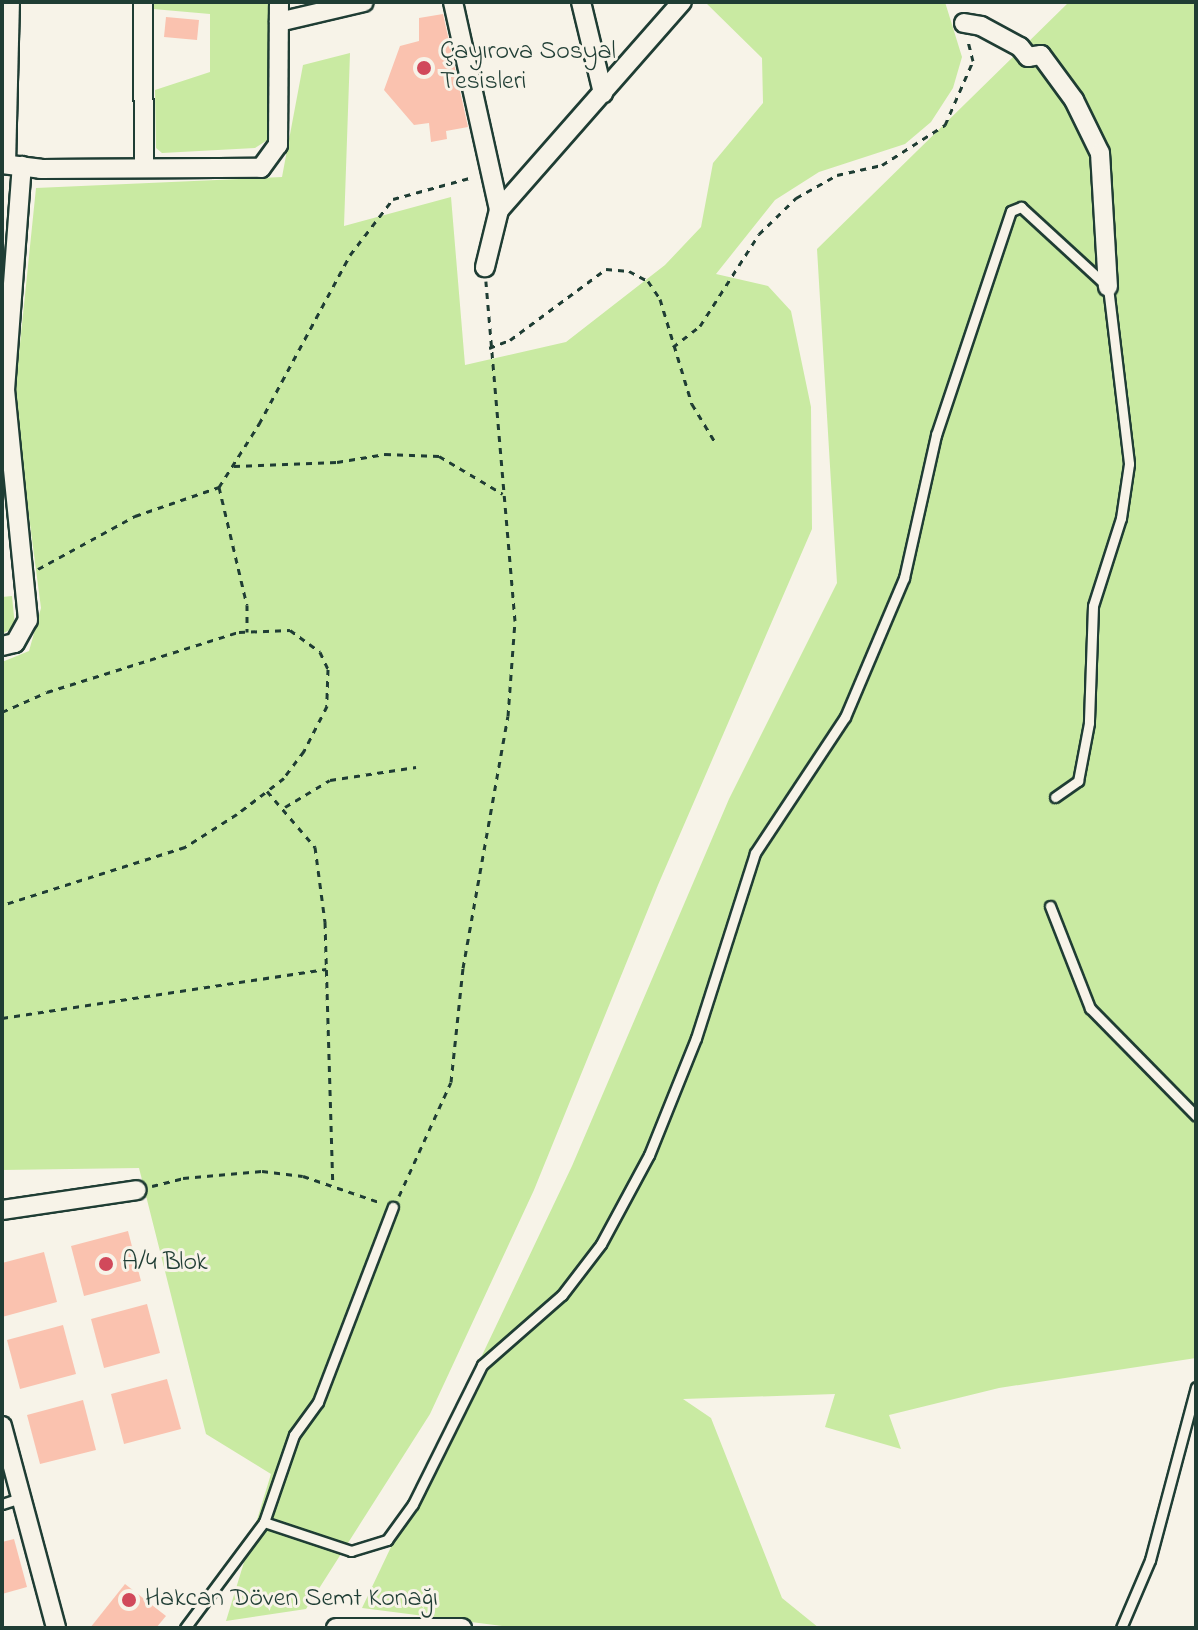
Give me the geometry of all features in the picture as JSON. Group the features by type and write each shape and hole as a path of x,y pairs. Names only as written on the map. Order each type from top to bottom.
{"street":[{"path":"2,646 15,643 28,620 4,390 10,165 10,2"},
{"path":"143,2 144,168"},
{"path":"10,165 261,168 272,159 278,145 279,2"},
{"path":"279,22 364,2"},
{"path":"453,2 499,210 485,267"},
{"path":"581,2 603,93"},
{"path":"499,210 682,2"},
{"path":"964,23 994,33 1028,57 1041,55 1074,100 1100,153 1108,287"},
{"path":"2,1210 137,1190"},
{"path":"2,1426 56,1628"},
{"path":"336,1628 462,1628"}],"lane":[{"path":"264,1522 351,1551 387,1540 413,1504 482,1365 562,1295 601,1244 649,1155 696,1038 755,853 845,717 904,578 936,435 1011,211 1021,207 1108,287 1129,464 1121,518 1093,606 1089,723 1078,781 1055,797"},
{"path":"1050,906 1090,1008 1196,1116"},
{"path":"185,1628 264,1522 294,1435 318,1402 393,1207"},
{"path":"1121,1628 1150,1560 1196,1387"},
{"path":"2,1504 20,1498"}],"path":[{"path":"673,347 700,326 759,234 796,198 837,175 882,165 945,125 973,61 964,23"},
{"path":"24,577 135,516 219,487 350,255 393,199 492,173"},
{"path":"137,1190 183,1178 262,1171 333,1184 393,1207 451,1082 463,968 508,716 515,621 489,348 485,267"},
{"path":"489,348 510,340 606,269 629,271 648,281 660,299 692,404 715,442"},
{"path":"232,466 337,462 385,454 439,456 503,494"},
{"path":"219,487 247,605 247,632"},
{"path":"2,712 47,692 247,632 290,630 320,652 328,669 327,706 304,751 267,791 185,847 2,905"},
{"path":"284,808 330,780 416,767"},
{"path":"267,791 315,847 326,969 333,1184"},
{"path":"2,1018 326,969"}],"green space":[{"path":"153,2 270,2 269,139 255,148 162,153 156,148 155,90 210,72 210,14 153,9"},
{"path":"705,2 945,2 962,57 953,88 931,122 905,144 819,172 775,200 716,274 768,286 791,311 811,407 812,529 658,885 534,1190 430,1414 306,1609 226,1621 271,1474 206,1434 139,1168 2,1170 2,662 29,651 41,608 14,402 36,188 282,177 303,65 350,53 344,226 451,197 465,365 566,342 665,265 701,227 713,163 763,103 762,58"},
{"path":"1069,2 1196,2 1196,1358 999,1388 889,1415 901,1449 825,1427 835,1394 683,1399 711,1418 782,1598 819,1628 517,1628 362,1608 572,1166 729,799 837,583 817,249"},
{"path":"12,596 15,627 2,634 2,597"}],"building":[{"name":"Çayırova Sosyal Tesisleri","path":"443,14 468,127 446,131 447,139 431,142 429,123 414,125 384,90 400,46 419,41 419,18"},
{"path":"166,17 199,20 197,40 164,37"},
{"name":"A/4 Blok","path":"128,1231 141,1281 84,1296 71,1246"},
{"path":"44,1252 57,1302 2,1317 2,1263"},
{"path":"147,1304 160,1353 104,1368 91,1319"},
{"path":"63,1325 76,1374 20,1389 7,1340"},
{"path":"167,1379 181,1429 124,1444 111,1394"},
{"path":"83,1400 96,1450 40,1464 27,1415"},
{"path":"14,1539 27,1587 2,1594 2,1542"},
{"name":"Hakcan Döven Semt Konağı","path":"125,1584 166,1616 156,1628 90,1628"}],"place":[{"name":"Çayırova Sosyal Tesisleri","path":"424,68"},
{"name":"A/4 Blok","path":"106,1264"},
{"name":"Hakcan Döven Semt Konağı","path":"129,1600"}]}
